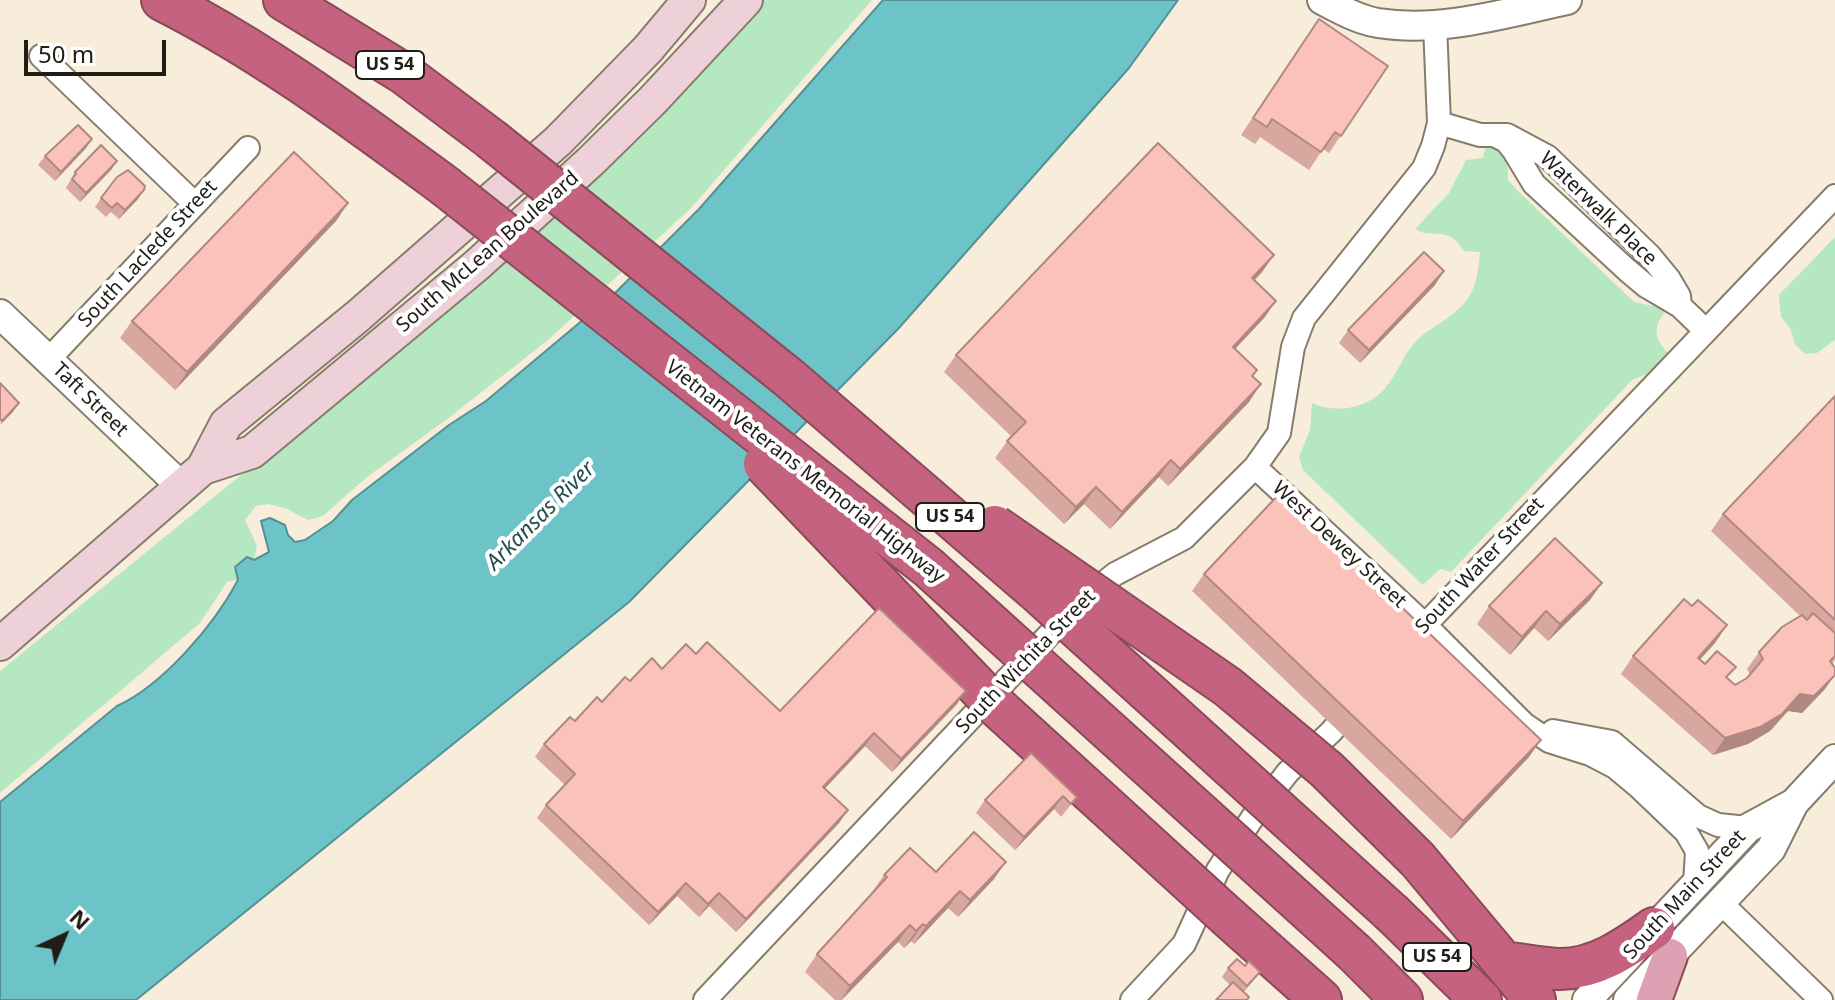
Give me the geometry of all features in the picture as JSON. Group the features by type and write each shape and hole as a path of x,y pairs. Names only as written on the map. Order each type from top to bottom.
{"highway":[{"name":"Vietnam Veterans Memorial Highway","path":"162,0 253,51 342,110 445,186 929,568 1355,953 1402,1000"},
{"name":"US 54","path":"284,0 403,73 491,139 789,378 1059,611 1393,914 1481,1000"},
{"path":"664,360 995,705 1321,1000"},
{"path":"789,378 1228,687 1327,770 1418,860 1535,1000"},
{"path":"1503,962 1561,969 1597,963 1622,951 1662,942"}],"main road":[{"name":"South McLean Boulevard","path":"0,644 192,477 226,424 358,316 558,141 648,49 689,0"},
{"name":"South McLean Boulevard","path":"192,477 252,452 477,265 602,151 746,0"},
{"path":"1654,1000 1662,942"}],"street":[{"path":"1322,0 1342,11 1378,23 1435,24 1462,23 1567,0"},
{"name":"South Wichita Street","path":"709,999 1079,603 1115,574 1184,538 1255,467 1279,433 1293,347 1304,318 1424,168 1433,146 1439,123 1435,24"},
{"path":"41,56 195,204"},
{"name":"Waterwalk Place","path":"1439,123 1506,141 1534,184 1627,270 1646,286 1680,306 1705,330"},
{"name":"South Laclede Street","path":"48,360 248,148"},
{"name":"South Water Street","path":"1391,662 1835,196"},
{"name":"Taft Street","path":"2,319 192,477"},
{"name":"West Dewey Street","path":"1255,467 1424,624 1524,724 1549,741 1590,754 1615,767 1639,787 1686,832 1697,851 1695,885"},
{"path":"1132,1000 1184,944 1218,870 1253,817 1288,772 1331,732 1371,686"},
{"path":"1524,724 1612,742 1698,816 1718,825 1748,828"},
{"name":"South Main Street","path":"1587,1000 1662,942 1721,903 1771,849 1794,803 1835,759"},
{"name":"South Main Street","path":"1628,1000 1695,885 1748,828 1794,803"},
{"path":"1721,903 1821,1000"}],"green space":[{"path":"759,0 872,0 691,208 548,340 367,477 323,516 308,520 287,509 268,504 256,506 245,520 257,546 254,560 247,557 238,580 227,582 200,623 0,793 0,671 332,401"},
{"path":"1486,145 1502,154 1507,162 1508,180 1517,190 1634,302 1667,309 1659,321 1657,332 1660,343 1669,354 1651,372 1632,380 1451,572 1440,569 1423,585 1303,470 1299,457 1310,430 1312,403 1343,409 1364,403 1382,392 1415,342 1451,315 1471,294 1480,252 1464,251 1452,237 1415,229 1449,193 1466,160 1483,158"},
{"path":"1835,237 1835,340 1817,353 1805,354 1795,344 1790,328 1781,317 1779,295"}],"water":[{"name":"Arkansas River","path":"883,0 1178,0 1129,68 898,329 629,602 136,1000 0,1000 0,802 117,706 152,684 186,652 216,615 238,580 235,567 247,557 254,560 269,552 261,521 270,518 285,525 288,535 295,542 305,540 333,521 352,500 449,425 486,401 615,293 699,209"}],"building":[{"path":"1319,19 1388,66 1341,136 1335,132 1321,152 1272,119 1267,127 1253,118"},
{"path":"78,125 92,139 61,172 45,156"},
{"path":"1158,143 1274,255 1252,278 1276,301 1233,347 1257,370 1252,376 1261,384 1180,469 1171,460 1122,512 1096,487 1076,507 1007,441 1026,422 956,355"},
{"path":"101,145 117,161 86,193 72,179"},
{"path":"294,152 348,203 187,372 132,321"},
{"path":"128,170 145,186 144,190 125,210 117,203 112,208 101,198 117,177"},
{"path":"1424,252 1444,271 1369,350 1348,330"},
{"path":"0,383 19,403 2,421 0,419"},
{"path":"1835,396 1835,620 1723,514"},
{"path":"1281,492 1541,740 1463,821 1204,574"},
{"path":"1555,538 1602,583 1560,624 1546,611 1522,637 1489,606"},
{"path":"1684,599 1692,606 1698,600 1727,625 1698,658 1705,664 1717,651 1736,667 1726,677 1735,685 1747,678 1763,659 1759,652 1782,627 1802,615 1807,620 1813,613 1835,633 1835,656 1830,661 1835,675 1814,696 1800,694 1782,714 1760,727 1725,738 1633,656"},
{"path":"879,608 966,691 901,759 874,733 823,787 848,810 746,919 719,893 708,904 686,883 658,912 546,805 575,774 544,744 570,717 575,721 597,697 602,702 625,677 630,681 652,658 662,669 686,644 696,654 707,642 780,711"},
{"path":"1031,753 1077,797 1071,804 1063,796 1024,837 985,800"},
{"path":"974,832 1006,862 970,900 960,891 926,926 923,924 916,931 910,925 850,986 817,954 910,848 936,872"},
{"path":"1237,959 1245,966 1249,961 1260,972 1247,986 1228,968"},
{"path":"1233,982 1249,997 1247,1000 1216,1000"}]}
